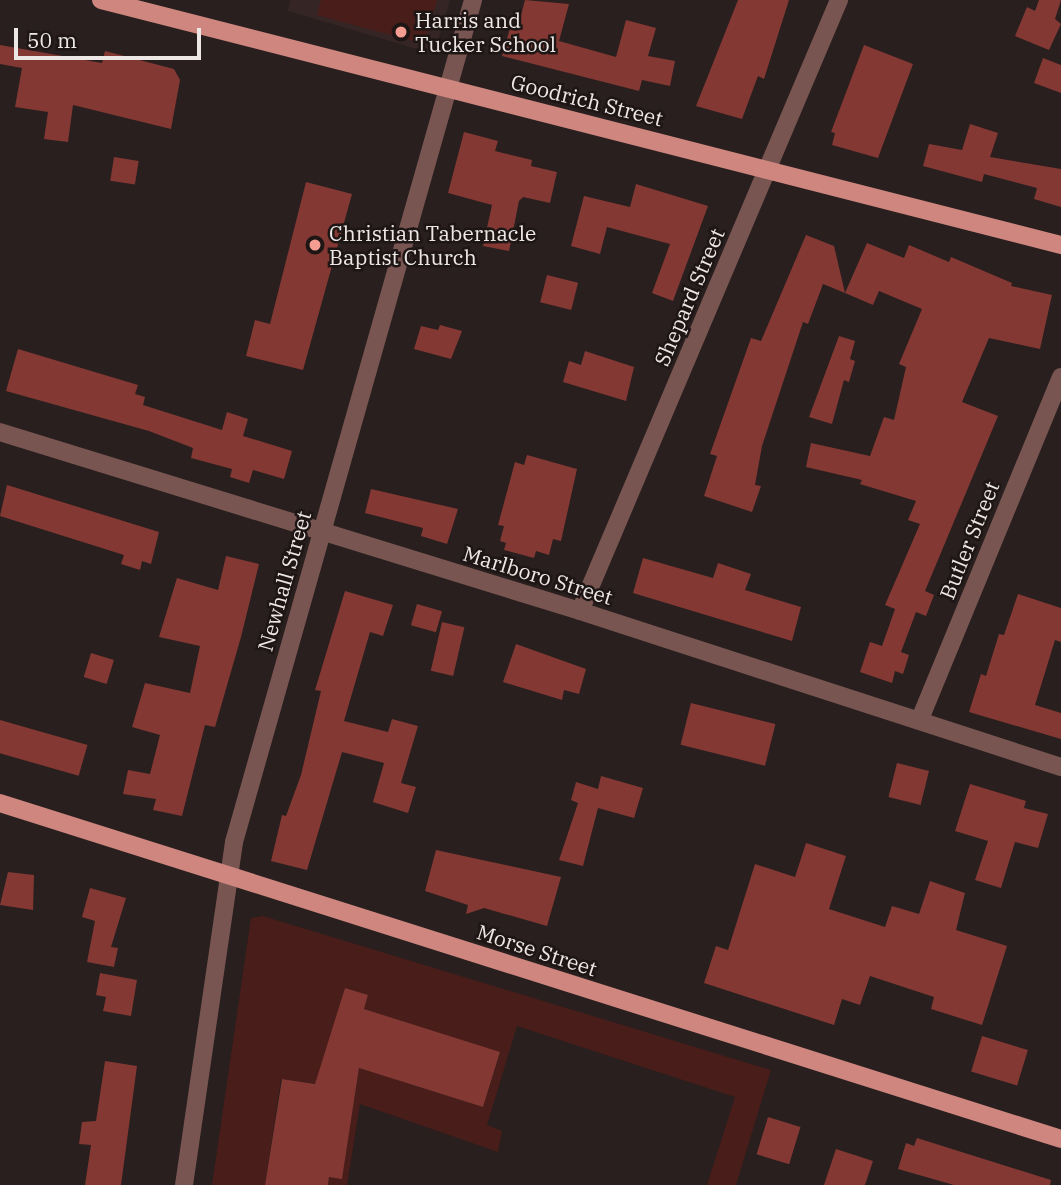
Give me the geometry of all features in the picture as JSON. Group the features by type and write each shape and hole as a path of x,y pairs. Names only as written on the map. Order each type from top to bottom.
{"main road":[{"name":"Goodrich Street","path":"101,0 1061,245"},
{"name":"Morse Street","path":"0,803 1061,1139"}],"street":[{"name":"Newhall Street","path":"184,1185 233,842 473,0"},
{"name":"Shepard Street","path":"580,611 839,0"},
{"name":"Butler Street","path":"920,719 1061,377"},
{"name":"Marlboro Street","path":"0,432 321,534 580,611 920,719 1061,767"}],"shaded area":[{"name":"Harris and Tucker School","path":"290,0 450,0 434,54 288,11"},
{"name":"Harris and Tucker School","path":"321,0 437,0 424,44 317,15"},
{"path":"263,916 771,1070 736,1185 707,1185 735,1097 517,1026 487,1125 502,1131 498,1152 360,1104 347,1185 328,1185 329,1177 342,1178 359,1068 483,1107 500,1053 364,1009 368,995 345,988 318,1084 281,1079 265,1185 212,1185 251,918"}],"building":[{"path":"525,0 569,4 559,41 616,57 626,20 656,28 648,56 675,61 670,86 642,80 639,91 502,56 510,28 517,30"},
{"path":"738,0 789,0 764,79 758,76 742,119 696,106"},
{"path":"1039,0 1061,0 1055,19 1061,24 1049,50 1015,36 1027,7 1035,11"},
{"path":"0,45 102,63 105,51 174,69 180,80 171,129 73,105 68,142 44,139 48,112 15,107 22,68 0,64"},
{"path":"864,45 913,64 878,158 832,145 835,133 831,132"},
{"path":"1043,58 1061,65 1061,93 1034,83"},
{"path":"970,124 998,133 990,157 1061,169 1061,207 1034,199 1037,188 984,174 982,182 923,166 929,144 962,150"},
{"path":"464,132 498,141 495,151 532,160 531,166 557,172 550,203 523,197 519,201 509,251 483,246 492,205 448,193"},
{"path":"114,157 139,161 135,185 110,181"},
{"name":"Christian Tabernacle Baptist Church","path":"306,182 352,194 303,370 246,356 255,320 270,324"},
{"path":"636,184 708,206 673,301 652,293 670,244 607,227 600,254 571,246 584,196 630,207"},
{"path":"806,235 834,246 845,293 823,284 808,324 803,322 762,446 755,485 761,486 752,512 704,496 717,456 710,454 751,338 761,341"},
{"path":"867,243 904,258 909,245 949,262 951,257 1012,283 1011,286 1052,295 1040,349 989,338 962,402 998,416 925,591 934,595 926,616 916,612 901,652 909,655 903,674 895,671 892,683 860,672 870,642 882,646 895,609 885,605 920,524 908,520 916,501 860,484 862,480 806,467 811,443 870,456 884,417 894,420 906,367 899,364 922,309 879,291 873,305 845,293"},
{"path":"547,275 578,283 571,310 540,302"},
{"path":"440,325 462,331 451,359 414,349 421,326 438,330"},
{"path":"839,336 855,341 850,359 855,361 849,382 844,380 832,424 809,417"},
{"path":"18,349 138,385 135,394 145,397 143,405 222,430 227,412 248,419 243,436 292,451 284,479 253,470 249,483 230,477 232,469 191,458 193,448 149,431 6,391"},
{"path":"585,351 634,367 626,401 563,382 569,361 581,365"},
{"path":"527,455 577,469 561,541 553,539 549,555 536,551 534,558 504,550 506,543 500,541 504,526 498,525 515,462 524,465"},
{"path":"7,485 159,532 151,564 142,561 140,570 121,564 124,555 0,516"},
{"path":"371,489 458,509 447,544 421,536 423,528 365,513"},
{"path":"226,556 259,564 241,637 215,727 205,725 182,816 153,810 156,799 123,794 128,770 150,774 160,735 132,727 145,683 190,693 200,646 159,637 177,578 218,590"},
{"path":"643,558 713,578 718,563 751,574 745,590 801,607 792,641 633,593"},
{"path":"345,591 393,605 383,636 370,632 344,721 388,732 392,719 418,726 401,783 416,787 408,813 373,802 384,763 342,752 307,870 271,861 282,815 286,816 301,775 321,691 315,690"},
{"path":"1018,594 1061,608 1061,642 1055,640 1035,705 1061,713 1061,739 969,712 981,674 986,676 999,634 1004,635"},
{"path":"417,604 442,611 436,632 411,625"},
{"path":"442,622 464,627 453,676 431,671"},
{"path":"516,644 586,669 579,694 564,690 562,700 503,682"},
{"path":"91,653 114,660 107,684 84,677"},
{"path":"691,703 775,724 765,766 681,745"},
{"path":"0,720 87,745 79,776 0,753"},
{"path":"897,763 929,771 921,805 889,797"},
{"path":"601,776 643,788 634,818 598,808 583,866 559,860 578,803 571,800 576,782 598,789"},
{"path":"970,784 1026,801 1024,808 1048,814 1038,848 1015,842 1001,888 975,880 988,841 955,831"},
{"path":"806,843 846,856 829,909 885,927 892,906 919,914 930,881 965,893 956,930 1007,946 982,1025 931,1009 934,997 870,976 860,1005 842,999 834,1025 704,983 716,946 728,950 755,864 795,877"},
{"path":"436,850 561,877 547,926 484,908 466,914 468,905 425,891"},
{"path":"8,872 34,875 33,910 0,905"},
{"path":"90,888 126,898 111,947 118,948 114,967 87,962 95,921 82,917"},
{"path":"100,973 137,980 131,1016 103,1011 106,997 96,995"},
{"path":"345,988 368,995 364,1009 500,1052 483,1107 359,1068 342,1179 329,1177 328,1185 265,1185 282,1079 315,1084"},
{"path":"982,1036 1028,1050 1017,1085 971,1071"},
{"path":"105,1061 137,1066 121,1185 85,1185 91,1145 79,1144 82,1122 96,1121"},
{"path":"768,1117 801,1127 789,1164 757,1154"},
{"path":"917,1138 1051,1180 1050,1185 954,1185 898,1169 906,1143 914,1146"},
{"path":"836,1149 873,1161 865,1185 824,1185"}],"place":[{"name":"Harris and Tucker School","path":"401,32"},
{"name":"Christian Tabernacle Baptist Church","path":"315,245"}]}
